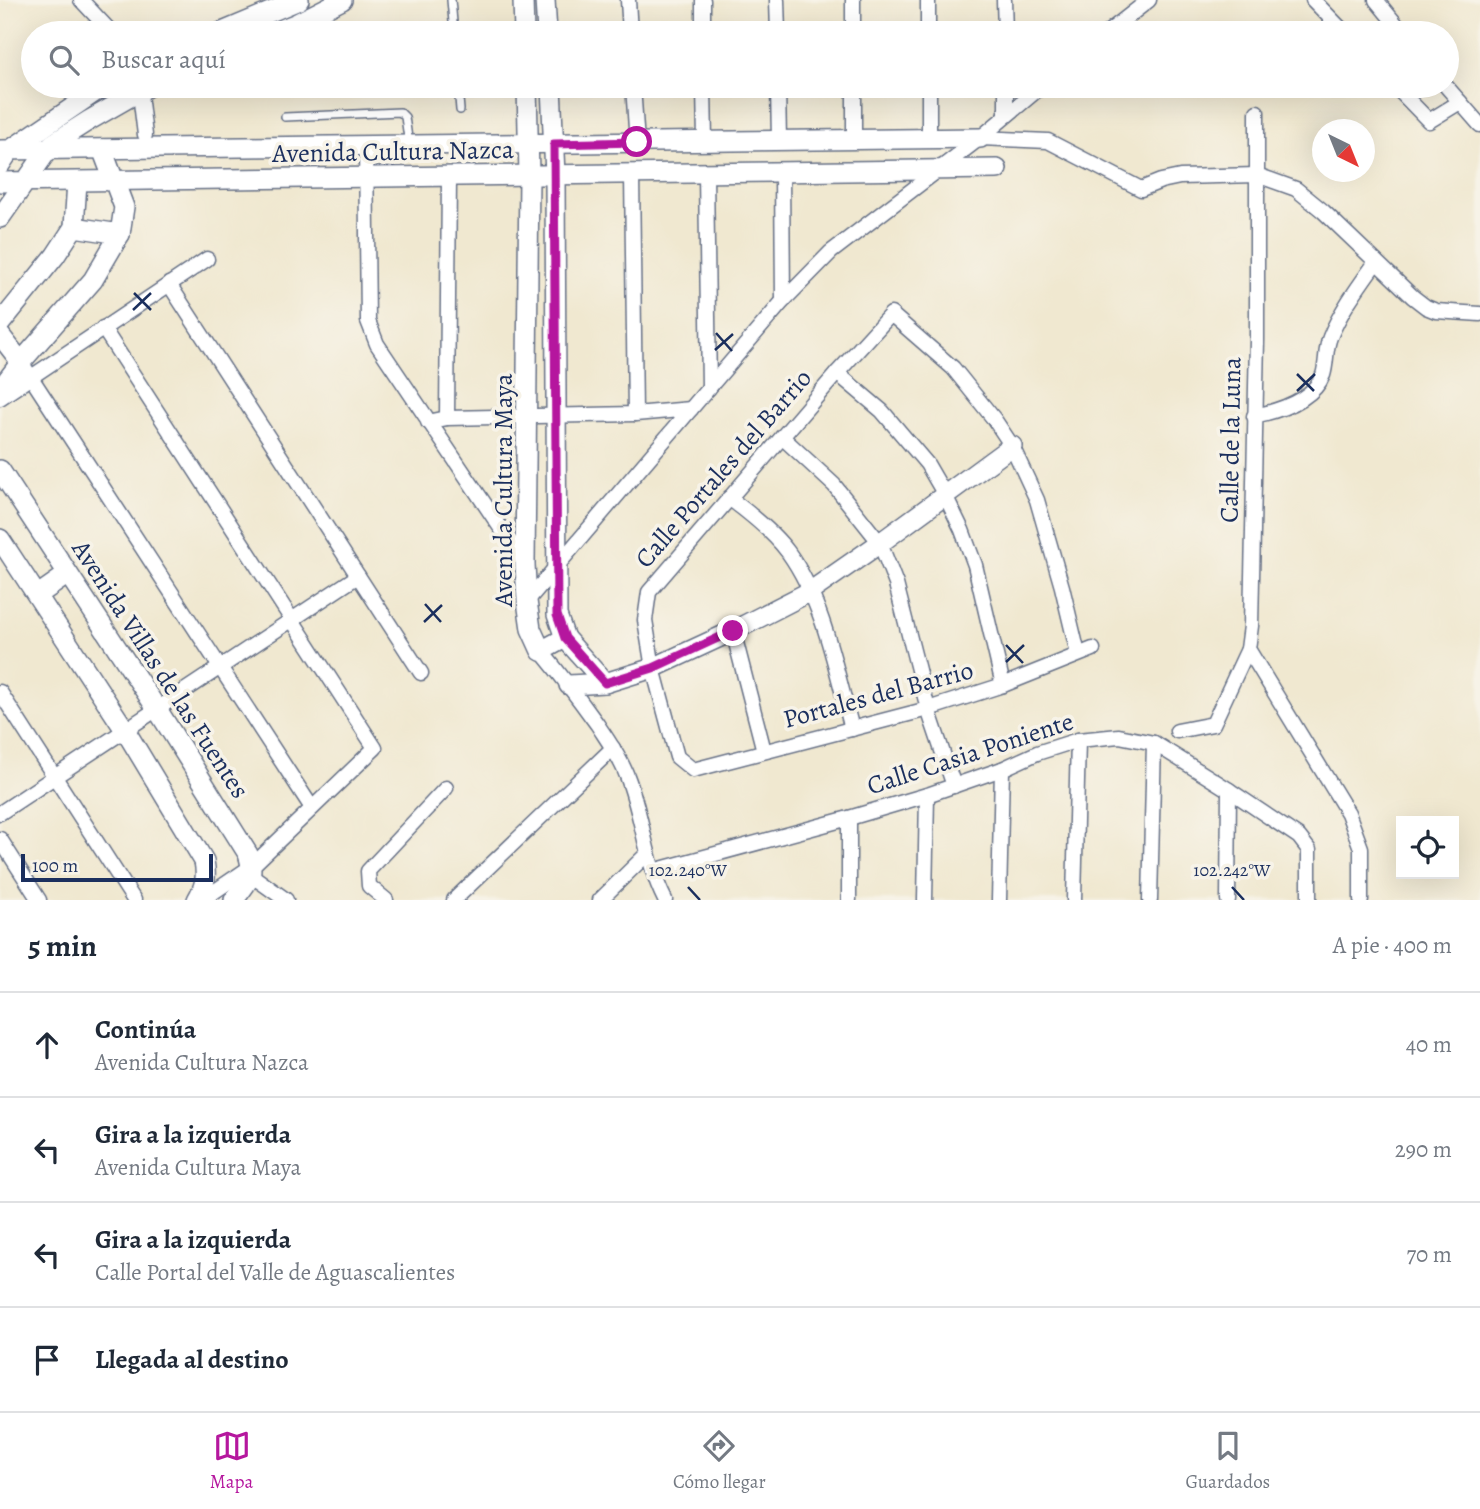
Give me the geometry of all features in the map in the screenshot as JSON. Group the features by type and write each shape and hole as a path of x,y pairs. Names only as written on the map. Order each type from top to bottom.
{"street":[{"path":"81,0 101,21"},
{"path":"249,21 299,0"},
{"path":"523,0 524,21"},
{"path":"545,0 546,21"},
{"path":"628,0 629,21"},
{"path":"703,0 703,21"},
{"path":"777,0 778,21"},
{"path":"853,0 853,21"},
{"path":"928,0 928,21"},
{"path":"1004,0 1005,21"},
{"path":"1122,21 1149,0"},
{"path":"1313,0 1333,21"},
{"path":"1376,0 1393,21"},
{"path":"296,21 331,3"},
{"path":"3,155 86,98"},
{"path":"0,218 52,144 125,98"},
{"path":"143,98 145,135"},
{"name":"Avenida Cultura Maya","path":"527,98 525,564 531,629 541,651 569,685 613,748 627,774 657,886 665,900"},
{"name":"Avenida Cultura Maya","path":"552,98 555,175 557,615 565,638 605,683"},
{"path":"634,98 637,142"},
{"path":"704,98 705,142"},
{"path":"778,98 779,141"},
{"path":"853,98 854,140"},
{"path":"929,98 929,139"},
{"path":"1006,98 1006,115"},
{"path":"527,601 783,301 831,252 980,138 1027,98"},
{"path":"1407,98 1429,121 1460,102"},
{"path":"1456,98 1480,125"},
{"name":"Calle de la Luna","path":"1177,731 1213,724 1248,649 1251,626 1257,339 1257,111"},
{"path":"980,138 1048,141 1141,189 1180,177 1257,176 1296,189 1426,307 1436,311 1480,314"},
{"name":"Avenida Cultura Nazca","path":"3,155 47,149 980,138"},
{"path":"366,146 368,321 377,344 525,564"},
{"path":"26,369 93,280 120,234 124,207 103,149"},
{"name":"Avenida Cultura Nazca","path":"0,182 997,169"},
{"path":"782,172 783,301"},
{"path":"706,173 709,388"},
{"path":"632,174 635,414"},
{"path":"447,418 449,177"},
{"path":"0,324 55,256 74,227 77,182"},
{"path":"74,227 120,234"},
{"path":"0,396 5,383 26,369 103,328 207,259"},
{"path":"1254,416 1296,402 1315,389 1324,374 1328,340 1348,301 1376,262"},
{"path":"169,284 421,673"},
{"name":"Calle Portales del Barrio","path":"677,757 653,668 645,620 649,592 836,373 891,314 953,368 1012,446"},
{"path":"103,328 374,748 252,871 234,900"},
{"path":"0,335 26,369 312,808"},
{"path":"836,373 882,411 927,464 945,495 975,565 1003,684"},
{"path":"428,422 447,418 635,414 691,409"},
{"path":"782,437 834,485 880,543 896,584 928,709 954,786"},
{"path":"569,685 605,683 653,668 811,591 1012,446 1037,500 1078,654"},
{"name":"Avenida Villas de las Fuentes","path":"0,470 157,709 248,854 252,871"},
{"path":"729,498 750,514 788,552 811,591 852,729"},
{"path":"0,539 125,730 205,861 205,886 200,900"},
{"path":"38,595 68,573"},
{"path":"0,813 358,576"},
{"path":"733,631 764,751"},
{"path":"541,651 565,638"},
{"name":"Portales del Barrio","path":"677,757 693,770 852,729 928,709 1003,684 1093,649"},
{"path":"1248,649 1348,813 1361,848 1361,900"},
{"path":"0,692 134,900"},
{"name":"Calle Casia Poniente","path":"653,871 927,795 1078,740 1119,736 1154,743 1299,837 1309,850 1309,900"},
{"path":"1074,900 1078,740"},
{"path":"1150,900 1154,743"},
{"path":"454,900 613,748"},
{"path":"999,900 1002,769"},
{"path":"386,900 369,886 368,871 446,788"},
{"path":"1228,900 1229,790"},
{"path":"925,900 927,795"},
{"path":"849,818 849,900"},
{"path":"0,839 39,900"},
{"path":"607,898 629,870 648,853"},
{"path":"200,900 252,871"},
{"path":"252,871 286,900"}],"lane":[{"path":"451,0 453,21"},
{"path":"459,98 460,110"},
{"path":"285,117 400,111 405,117 410,145"}],"route":[{"path":"637,142 554,144 557,615 565,638 605,683 653,668 733,631"}]}
